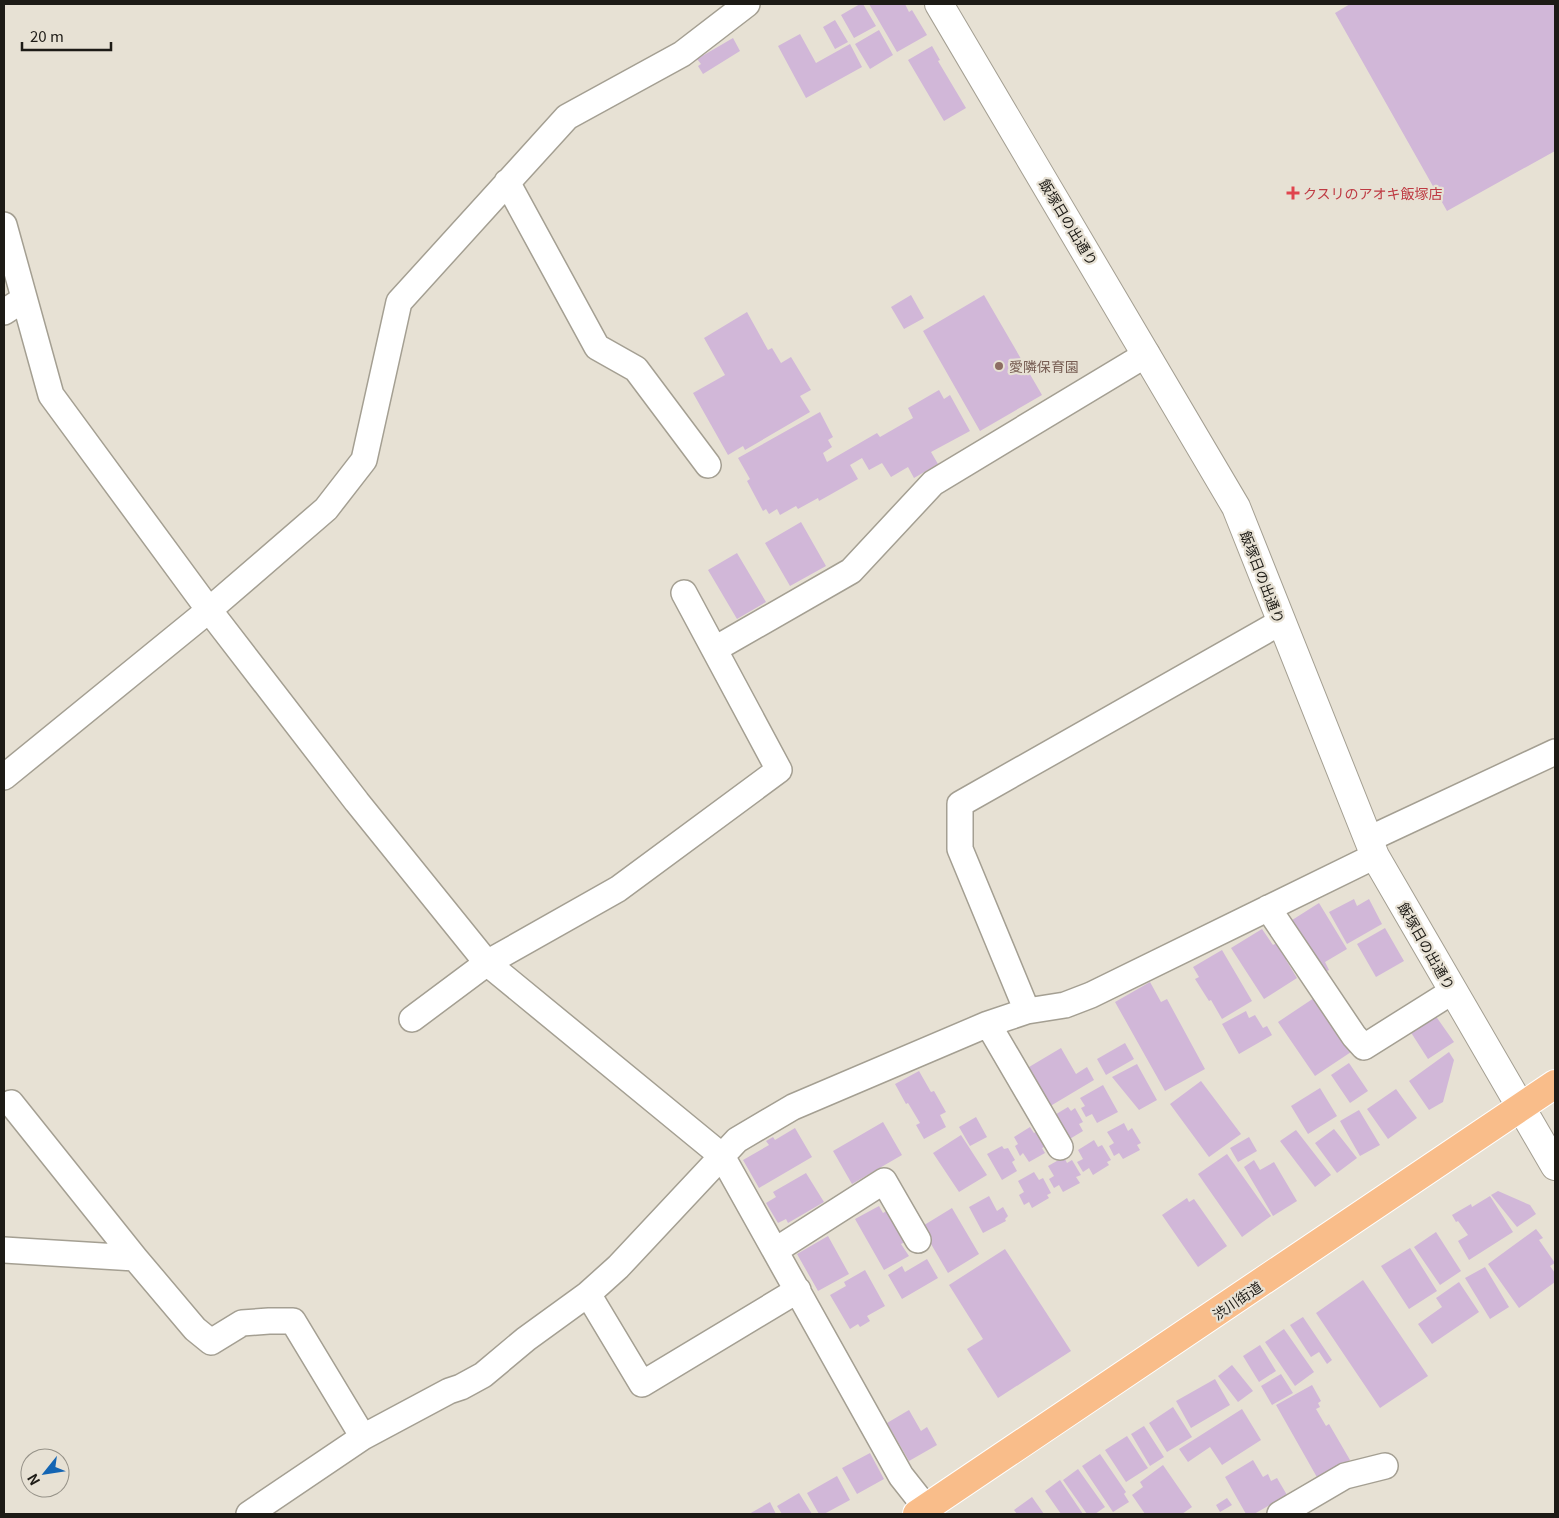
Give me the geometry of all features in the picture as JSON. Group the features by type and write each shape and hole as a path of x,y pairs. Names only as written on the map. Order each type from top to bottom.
{"main road":[{"name":"渋川街道","path":"925,1512 1555,1084"}],"street":[{"path":"4,776 208,610 326,509 364,460 399,302 567,117 682,54 747,4"},
{"name":"飯塚日の出通り","path":"940,4 1236,507 1372,848 1555,1166"},
{"path":"507,182 597,348 636,369 708,465"},
{"path":"4,225 14,305 51,395 208,610 487,963 722,1156 901,1476 925,1512"},
{"path":"715,649 851,571 933,483 1147,354"},
{"path":"412,1019 487,963 618,889 780,770 684,593"},
{"path":"1027,1011 960,850 960,804 1281,622"},
{"path":"249,1514 363,1437 483,1375 526,1339 588,1294 618,1267 737,1140 793,1107 988,1024 1027,1011 1065,1005 1092,995 1268,908 1372,848 1555,752"},
{"path":"1268,908 1354,1036 1364,1047 1453,991"},
{"path":"988,1024 1060,1147"},
{"path":"11,1104 135,1258 195,1329 211,1342 242,1323 269,1320 293,1322 363,1437"},
{"path":"776,1250 884,1181 918,1240"},
{"path":"4,1250 135,1258"},
{"path":"588,1294 642,1384 798,1290"},
{"path":"1280,1514 1345,1476 1384,1466"}],"building":[{"path":"863,4 876,26 854,38 841,15"},
{"path":"869,4 905,4 909,12 912,10 927,35 897,52"},
{"path":"1350,4 1555,4 1555,151 1447,211 1335,13"},
{"path":"835,20 848,42 835,49 823,27"},
{"path":"879,30 893,55 870,69 855,44"},
{"path":"800,34 816,63 850,44 862,67 806,98 778,46"},
{"path":"733,38 740,51 703,74 698,66 701,64 697,59"},
{"path":"932,46 940,60 938,61 966,108 944,121 908,60"},
{"path":"911,295 924,318 904,329 891,307"},
{"path":"984,295 1042,395 980,431 923,331"},
{"path":"747,312 768,350 772,348 781,363 791,357 811,390 800,396 810,412 745,450 743,446 728,455 693,393 725,375 704,338"},
{"path":"939,390 944,399 950,395 970,431 931,452 938,464 914,478 908,467 891,477 882,463 869,470 862,458 850,465 858,479 819,501 818,498 798,509 796,506 780,515 777,509 769,514 766,509 763,511 747,481 750,479 738,458 820,412 833,437 828,440 832,447 823,453 827,462 877,433 880,437 913,418 908,408"},
{"path":"801,522 826,566 790,586 765,543"},
{"path":"737,553 766,602 737,619 708,570"},
{"path":"1354,899 1357,906 1369,899 1382,924 1347,944 1329,912"},
{"path":"1319,903 1347,949 1325,962 1329,970 1321,974 1289,922"},
{"path":"1385,928 1404,961 1376,977 1357,944"},
{"path":"1262,929 1273,945 1281,941 1291,957 1286,960 1297,978 1264,999 1231,948"},
{"path":"1222,950 1252,1001 1222,1019 1211,1000 1209,1001 1195,979 1199,977 1193,967"},
{"path":"1150,982 1161,1002 1167,999 1205,1069 1165,1091 1115,1002"},
{"path":"1314,998 1351,1052 1315,1076 1278,1022"},
{"path":"1246,1011 1249,1018 1255,1015 1263,1028 1267,1026 1272,1035 1239,1054 1222,1024"},
{"path":"1435,1015 1454,1042 1428,1059 1410,1031"},
{"path":"1125,1043 1134,1059 1106,1075 1097,1059"},
{"path":"1061,1048 1076,1074 1087,1067 1094,1080 1047,1108 1024,1070"},
{"path":"1449,1052 1454,1060 1443,1102 1429,1110 1409,1081"},
{"path":"1349,1063 1368,1091 1350,1103 1331,1075"},
{"path":"1137,1064 1157,1100 1139,1110 1112,1077"},
{"path":"919,1071 931,1092 934,1091 946,1112 940,1115 946,1127 924,1139 916,1125 920,1123 908,1103 906,1104 895,1084"},
{"path":"1201,1081 1241,1134 1209,1157 1170,1104"},
{"path":"1103,1085 1118,1112 1097,1123 1092,1114 1086,1117 1081,1108 1085,1106 1080,1098"},
{"path":"1320,1088 1337,1116 1308,1134 1291,1106"},
{"path":"1396,1089 1417,1118 1388,1139 1367,1109"},
{"path":"1068,1107 1071,1111 1075,1108 1083,1122 1079,1124 1083,1131 1068,1140 1053,1116"},
{"path":"1359,1110 1380,1145 1360,1156 1340,1121"},
{"path":"976,1117 987,1137 970,1146 959,1127"},
{"path":"883,1122 902,1155 852,1184 833,1151"},
{"path":"1124,1123 1128,1131 1132,1128 1141,1143 1137,1145 1140,1150 1123,1159 1119,1153 1114,1156 1109,1146 1114,1143 1107,1132"},
{"path":"1030,1127 1034,1133 1038,1131 1046,1146 1042,1148 1045,1153 1029,1162 1023,1153 1020,1156 1015,1146 1018,1144 1014,1137"},
{"path":"795,1128 812,1157 759,1188 743,1160 769,1145 766,1141 773,1137 775,1140"},
{"path":"1334,1129 1357,1158 1337,1173 1315,1143"},
{"path":"1296,1130 1331,1175 1315,1187 1280,1141"},
{"path":"961,1135 987,1175 959,1192 933,1153"},
{"path":"1249,1137 1257,1151 1238,1162 1230,1148"},
{"path":"1094,1140 1098,1147 1102,1145 1111,1160 1107,1162 1109,1165 1093,1175 1089,1168 1083,1172 1077,1162 1083,1159 1078,1150"},
{"path":"1002,1146 1004,1149 1008,1148 1015,1160 1012,1162 1017,1171 1002,1180 987,1154"},
{"path":"1227,1154 1271,1216 1242,1237 1198,1174"},
{"path":"1064,1157 1067,1163 1072,1160 1081,1175 1076,1177 1080,1183 1063,1192 1059,1185 1054,1188 1049,1179 1054,1176 1048,1166"},
{"path":"1254,1160 1260,1170 1274,1162 1297,1201 1273,1216 1244,1167"},
{"path":"1034,1172 1039,1180 1043,1178 1051,1193 1047,1195 1049,1198 1032,1208 1029,1202 1024,1205 1019,1195 1024,1192 1018,1181"},
{"path":"806,1173 824,1202 788,1223 786,1219 778,1223 766,1203 776,1197 773,1192"},
{"path":"1498,1191 1530,1205 1536,1214 1517,1227 1491,1195"},
{"path":"989,1196 997,1211 1003,1207 1008,1216 1005,1219 1006,1221 983,1233 969,1207"},
{"path":"1490,1196 1513,1232 1469,1260 1458,1241 1468,1235 1452,1215 1471,1204 1472,1207"},
{"path":"1187,1198 1189,1202 1194,1199 1227,1246 1198,1267 1162,1215"},
{"path":"879,1206 883,1213 887,1211 905,1242 901,1244 909,1256 884,1270 855,1219"},
{"path":"952,1208 979,1254 948,1273 921,1227"},
{"path":"1536,1229 1543,1238 1539,1240 1555,1263 1550,1266 1555,1273 1555,1282 1519,1308 1488,1264"},
{"path":"1436,1232 1461,1271 1440,1285 1414,1247"},
{"path":"828,1236 849,1274 818,1291 797,1254"},
{"path":"1410,1248 1437,1291 1409,1309 1381,1266"},
{"path":"1005,1249 1071,1351 998,1398 967,1349 983,1339 949,1285"},
{"path":"927,1259 938,1278 902,1299 888,1275 902,1266 905,1272"},
{"path":"1485,1267 1509,1307 1490,1319 1465,1278"},
{"path":"865,1270 885,1306 867,1316 870,1321 860,1327 858,1324 850,1329 830,1295 846,1286 844,1282"},
{"path":"1363,1280 1428,1376 1380,1408 1316,1313"},
{"path":"1459,1282 1479,1312 1432,1344 1418,1324 1442,1307 1436,1298"},
{"path":"1303,1317 1332,1360 1327,1364 1319,1352 1311,1357 1290,1325"},
{"path":"1284,1329 1314,1372 1295,1386 1265,1342"},
{"path":"1260,1345 1276,1371 1259,1382 1243,1356"},
{"path":"1232,1365 1253,1391 1238,1402 1218,1376"},
{"path":"1281,1374 1293,1393 1272,1405 1261,1386"},
{"path":"1215,1379 1230,1405 1191,1428 1176,1401"},
{"path":"1312,1385 1321,1401 1318,1403 1320,1407 1316,1409 1326,1426 1329,1424 1350,1460 1318,1479 1276,1405"},
{"path":"1173,1407 1192,1437 1167,1452 1149,1423"},
{"path":"1242,1409 1261,1440 1222,1465 1210,1447 1188,1462 1179,1449"},
{"path":"909,1410 921,1431 927,1427 937,1445 909,1461 887,1423"},
{"path":"1144,1426 1164,1457 1150,1466 1131,1434"},
{"path":"1127,1436 1148,1468 1126,1482 1105,1450"},
{"path":"870,1453 884,1479 857,1494 842,1468"},
{"path":"1100,1454 1126,1492 1124,1494 1129,1502 1113,1512 1082,1466"},
{"path":"1253,1460 1263,1477 1268,1474 1271,1481 1277,1478 1287,1495 1254,1514 1246,1514 1225,1477"},
{"path":"1163,1465 1192,1507 1182,1514 1145,1514 1132,1495 1143,1487 1140,1482"},
{"path":"1078,1469 1105,1507 1095,1514 1087,1514 1063,1480"},
{"path":"837,1476 850,1500 824,1514 819,1514 807,1493"},
{"path":"1060,1480 1083,1514 1061,1514 1045,1491"},
{"path":"799,1493 812,1514 782,1514 777,1506"},
{"path":"1032,1497 1044,1514 1017,1514 1014,1510"},
{"path":"1227,1498 1232,1505 1220,1512 1216,1505"},
{"path":"770,1502 776,1514 749,1514"}],"place":[{"name":"クスリのアオキ飯塚店","path":"1293,193"},
{"name":"愛隣保育園","path":"999,366"}]}
